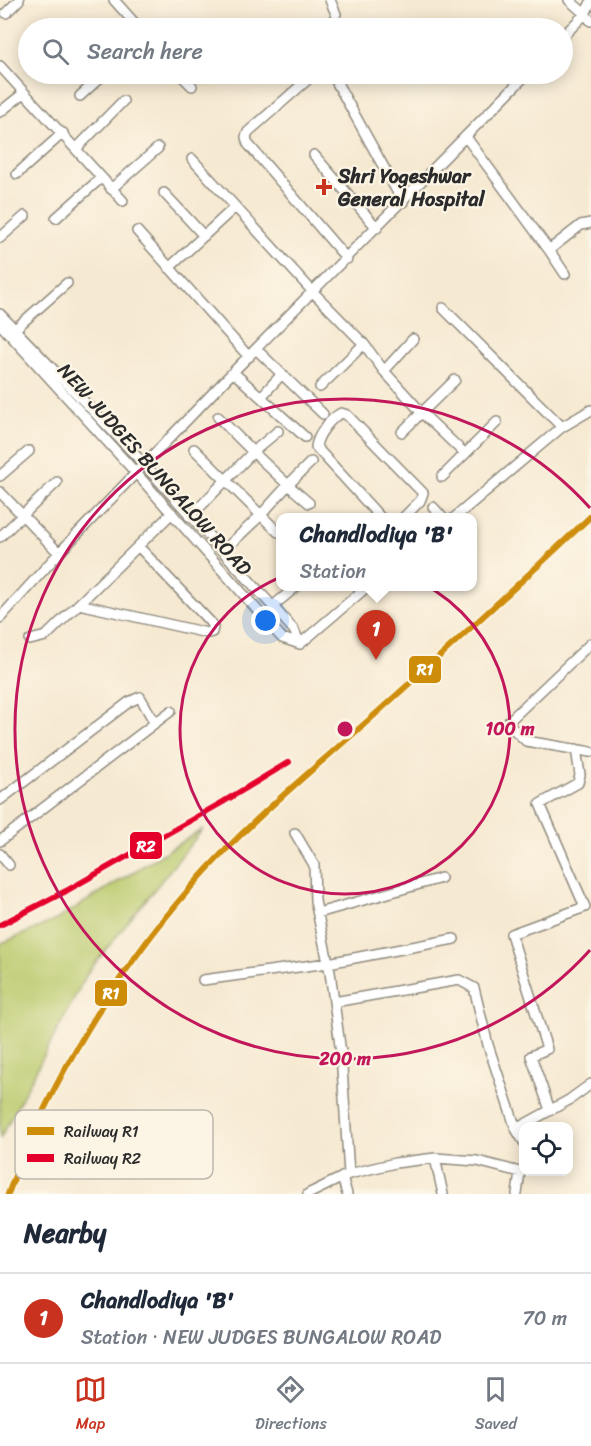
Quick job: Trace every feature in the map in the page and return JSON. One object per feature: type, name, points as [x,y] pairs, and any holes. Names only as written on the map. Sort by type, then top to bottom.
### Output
[{"type":"street","points":[[6,12],[19,0]]},
{"type":"street","points":[[114,0],[130,18]]},
{"type":"street","points":[[330,0],[336,14]]},
{"type":"street","points":[[569,0],[588,17]]},
{"type":"street","points":[[573,29],[588,17],[591,2]]},
{"type":"street","points":[[0,66],[123,201]]},
{"type":"street","points":[[80,96],[93,84]]},
{"type":"street","points":[[303,84],[248,132],[246,137],[248,144],[347,259]]},
{"type":"street","points":[[338,84],[403,202]]},
{"type":"street","points":[[1,615],[233,372],[517,84]]},
{"type":"street","points":[[0,112],[24,93]]},
{"type":"street","points":[[76,148],[123,101]]},
{"type":"street","points":[[17,174],[63,134]]},
{"type":"street","points":[[466,137],[566,274]]},
{"type":"street","points":[[111,189],[158,148]]},
{"type":"street","points":[[314,155],[377,228]]},
{"type":"street","points":[[192,159],[313,292],[364,344],[384,371],[422,413],[465,454]]},
{"type":"street","points":[[57,218],[101,178]]},
{"type":"street","points":[[164,193],[204,236]]},
{"type":"street","points":[[169,268],[235,207]]},
{"type":"street","points":[[0,238],[25,216]]},
{"type":"street","points":[[549,250],[581,225],[591,223]]},
{"type":"street","points":[[137,231],[169,268],[252,353],[282,374],[323,414]]},
{"type":"street","points":[[14,330],[67,283]]},
{"type":"street","points":[[443,308],[562,428]]},
{"type":"street","points":[[0,314],[144,464],[294,630],[300,644],[362,591]]},
{"type":"street","name":"NEW JUDGES BUNGALOW ROAD","points":[[0,324],[282,638],[300,644]]},
{"type":"street","points":[[384,371],[413,339]]},
{"type":"street","points":[[320,387],[364,344]]},
{"type":"street","points":[[233,372],[305,437]]},
{"type":"street","points":[[261,397],[282,374]]},
{"type":"street","points":[[402,432],[455,380]]},
{"type":"street","points":[[460,513],[562,428],[591,410]]},
{"type":"street","points":[[376,513],[316,447],[316,439],[336,415],[342,413],[347,415],[423,493],[420,501],[408,513]]},
{"type":"street","points":[[218,417],[288,485],[309,502]]},
{"type":"street","points":[[442,477],[497,422]]},
{"type":"street","points":[[189,516],[278,431]]},
{"type":"street","points":[[194,448],[276,530]]},
{"type":"street","points":[[0,476],[29,451]]},
{"type":"street","points":[[223,551],[311,462]]},
{"type":"street","points":[[0,537],[57,483]]},
{"type":"street","points":[[0,492],[59,553]]},
{"type":"street","points":[[433,507],[438,513]]},
{"type":"street","points":[[30,640],[46,636],[172,513]]},
{"type":"street","points":[[79,604],[207,633],[212,632],[212,624],[138,546]]},
{"type":"street","points":[[273,606],[291,591]]},
{"type":"street","points":[[591,643],[507,723],[526,741],[591,752]]},
{"type":"street","points":[[0,800],[129,702],[140,697],[155,723]]},
{"type":"street","points":[[0,842],[171,711]]},
{"type":"street","points":[[550,1110],[531,1056],[547,1049],[511,934],[585,907],[540,804],[578,783],[580,775],[576,749]]},
{"type":"street","points":[[295,833],[314,865],[315,901],[334,1002],[341,1053],[347,1194]]},
{"type":"street","points":[[0,854],[9,865]]},
{"type":"street","points":[[318,913],[441,878]]},
{"type":"street","points":[[203,980],[328,963],[454,939]]},
{"type":"street","points":[[334,1002],[459,980],[474,988],[488,1045],[519,1134]]},
{"type":"street","points":[[516,1129],[591,1084]]},
{"type":"street","points":[[435,1158],[443,1194]]},
{"type":"street","points":[[308,1194],[346,1175],[435,1158],[519,1168]]},
{"type":"street","points":[[517,1194],[520,1176]]},
{"type":"green space","points":[[203,829],[88,972],[0,1139],[0,944],[56,920]]},
{"type":"rail line","name":"R1","points":[[44,1110],[63,1072],[110,994],[163,921],[212,864],[255,821],[426,669],[591,516]]},
{"type":"rail line","name":"R2","points":[[0,925],[66,891],[289,762]]},
{"type":"rail line","name":"R1","points":[[8,1194],[15,1176]]},
{"type":"place","name":"Shri Yogeshwar General Hospital","points":[[324,187]]},
{"type":"place","name":"Chandlodiya 'B'","points":[[376,660]]}]
